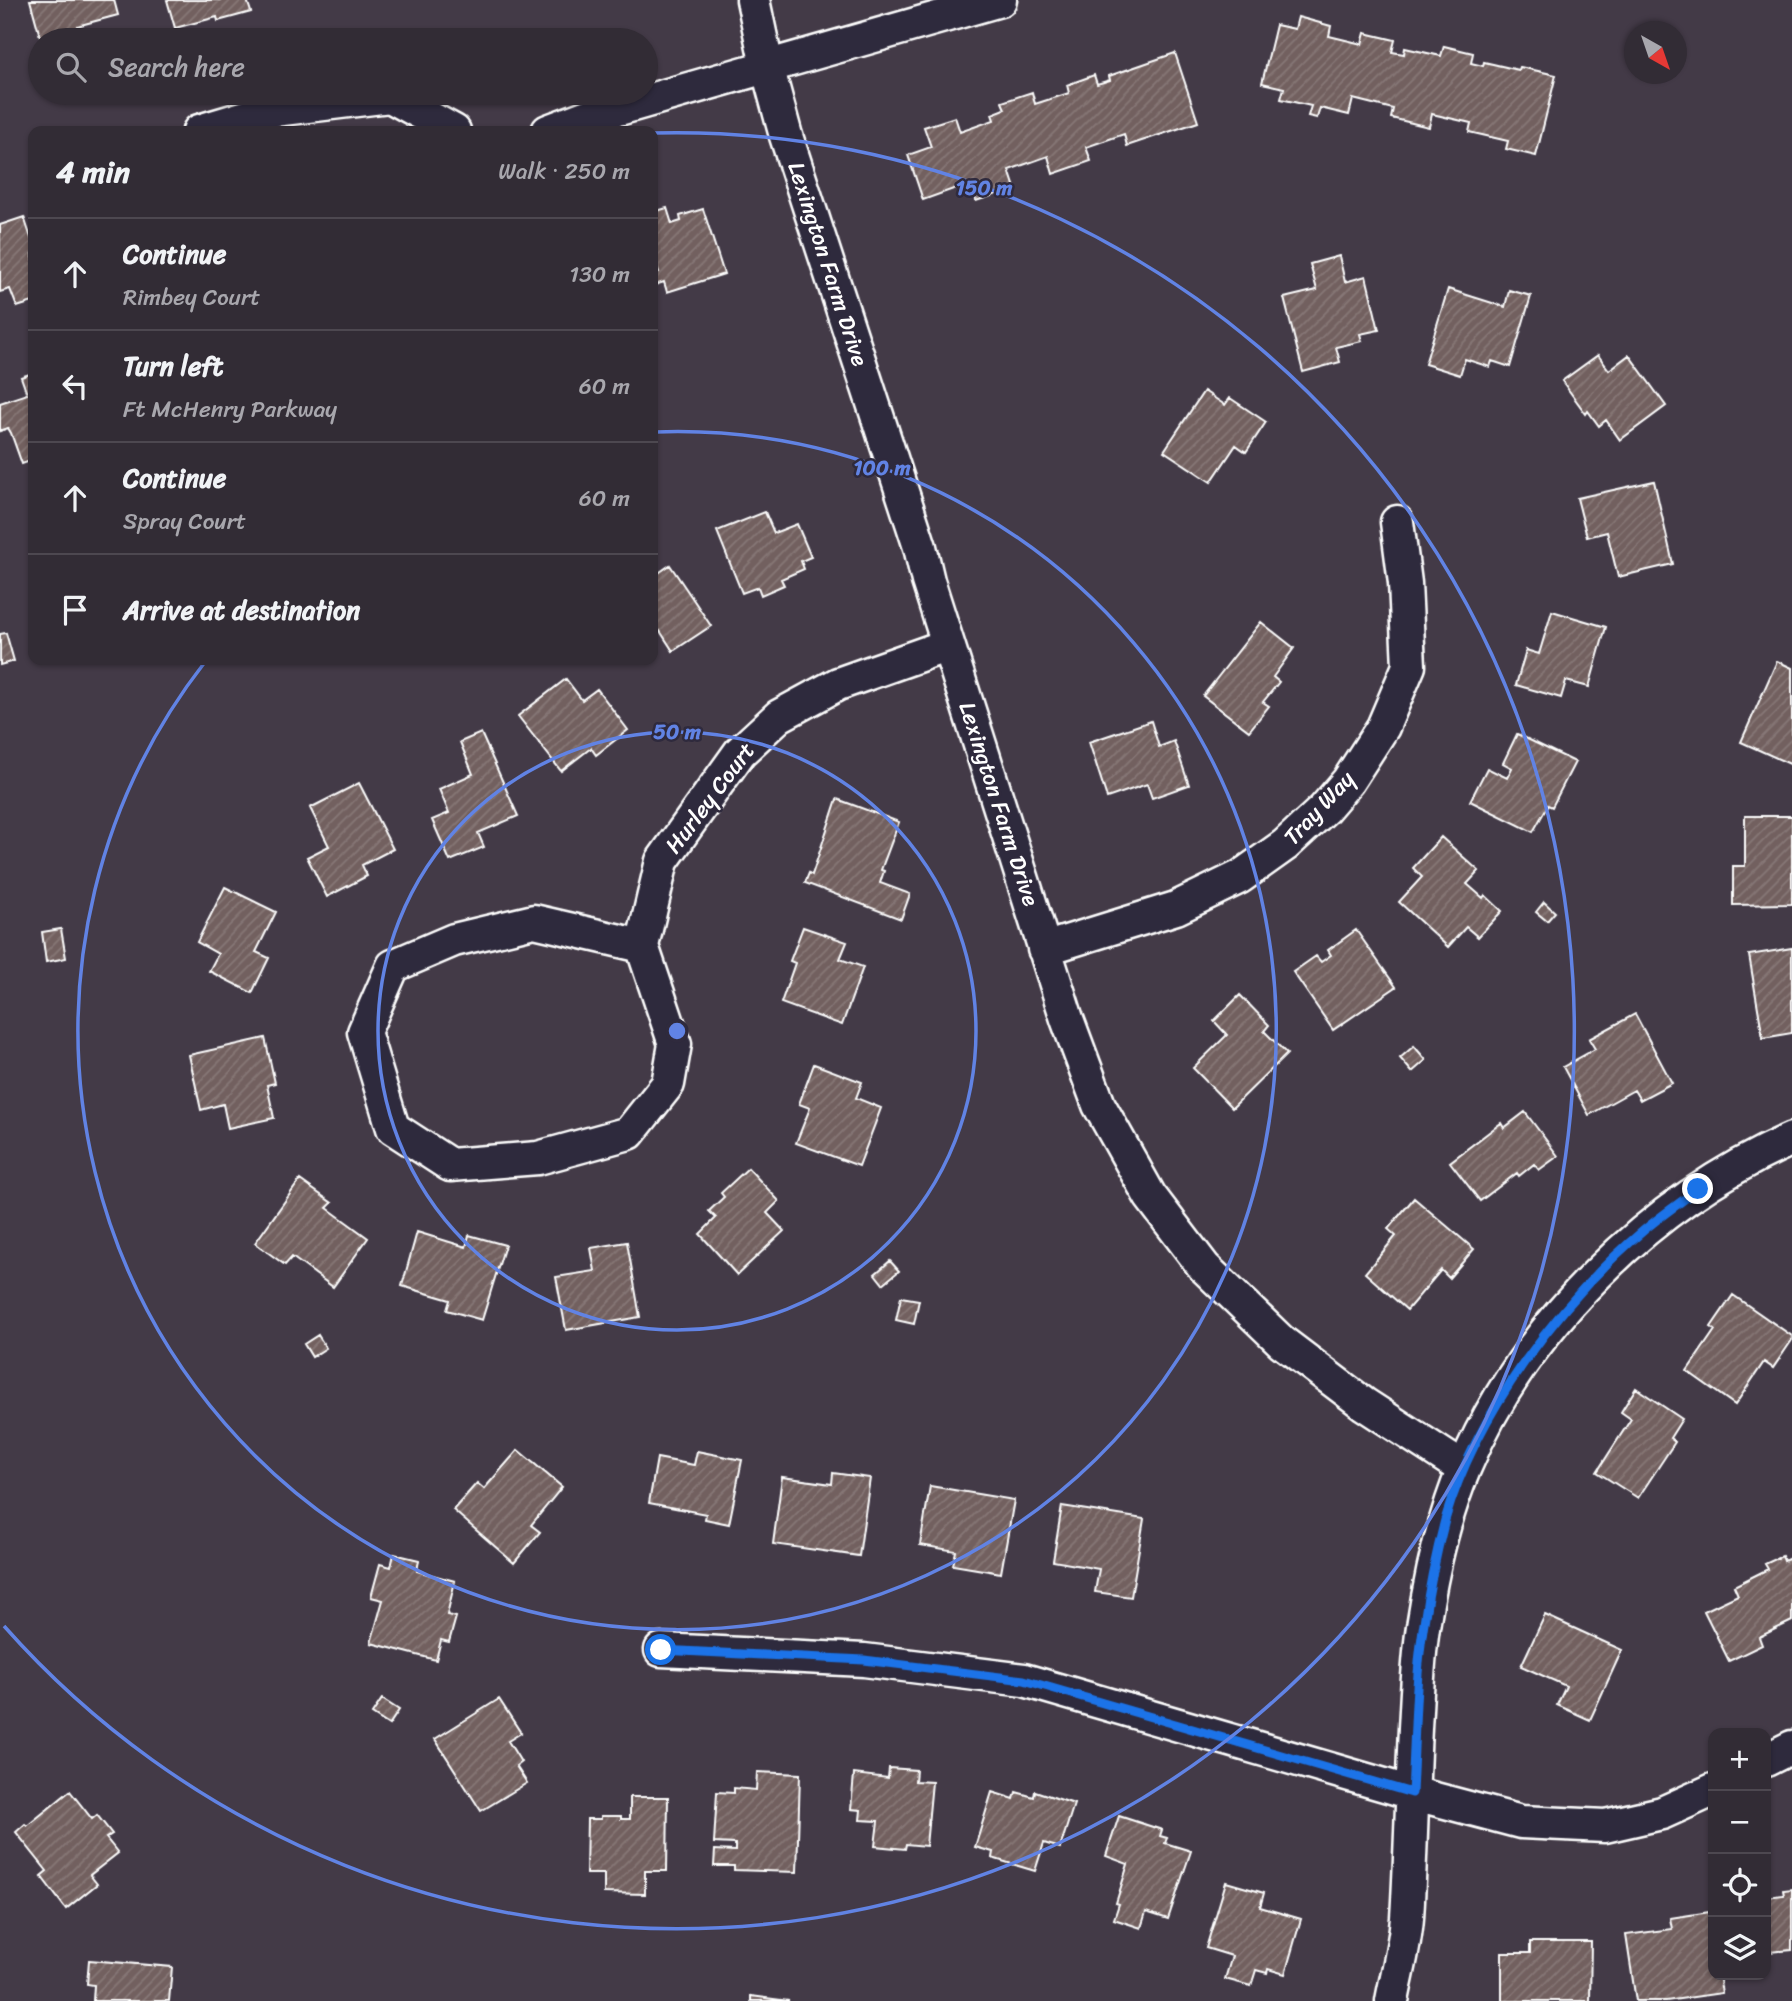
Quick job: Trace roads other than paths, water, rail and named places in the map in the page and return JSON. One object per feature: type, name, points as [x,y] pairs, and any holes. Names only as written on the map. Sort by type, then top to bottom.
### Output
[{"type":"street","name":"Lexington Farm Drive","points":[[753,0],[786,136],[915,534],[1044,949],[1100,1105],[1150,1196],[1204,1267],[1282,1342],[1364,1404],[1465,1469]]},
{"type":"street","points":[[658,98],[1000,0]]},
{"type":"street","points":[[216,126],[266,111],[316,105]]},
{"type":"street","points":[[406,105],[445,126]]},
{"type":"street","points":[[561,126],[593,114],[632,105]]},
{"type":"street","name":"Tray Way","points":[[1044,949],[1176,908],[1240,877],[1285,845],[1324,809],[1348,781],[1383,727],[1409,666],[1405,583],[1397,522]]},
{"type":"street","name":"Hurley Court","points":[[642,946],[662,861],[740,752],[779,716],[838,684],[948,645]]},
{"type":"street","points":[[534,921],[642,946],[676,1044],[668,1084],[629,1133],[538,1158],[450,1165],[393,1128],[364,1032],[393,966],[454,940],[534,921]]},
{"type":"street","points":[[1392,2001],[1407,1921],[1418,1679],[1423,1628],[1446,1520],[1465,1469],[1491,1415],[1541,1338],[1576,1296],[1642,1231],[1698,1189],[1757,1154],[1792,1139]]},
{"type":"street","points":[[661,1650],[864,1660],[1024,1680],[1521,1822],[1605,1826],[1662,1813],[1711,1791]]},
{"type":"street","points":[[1771,1757],[1792,1746]]}]
